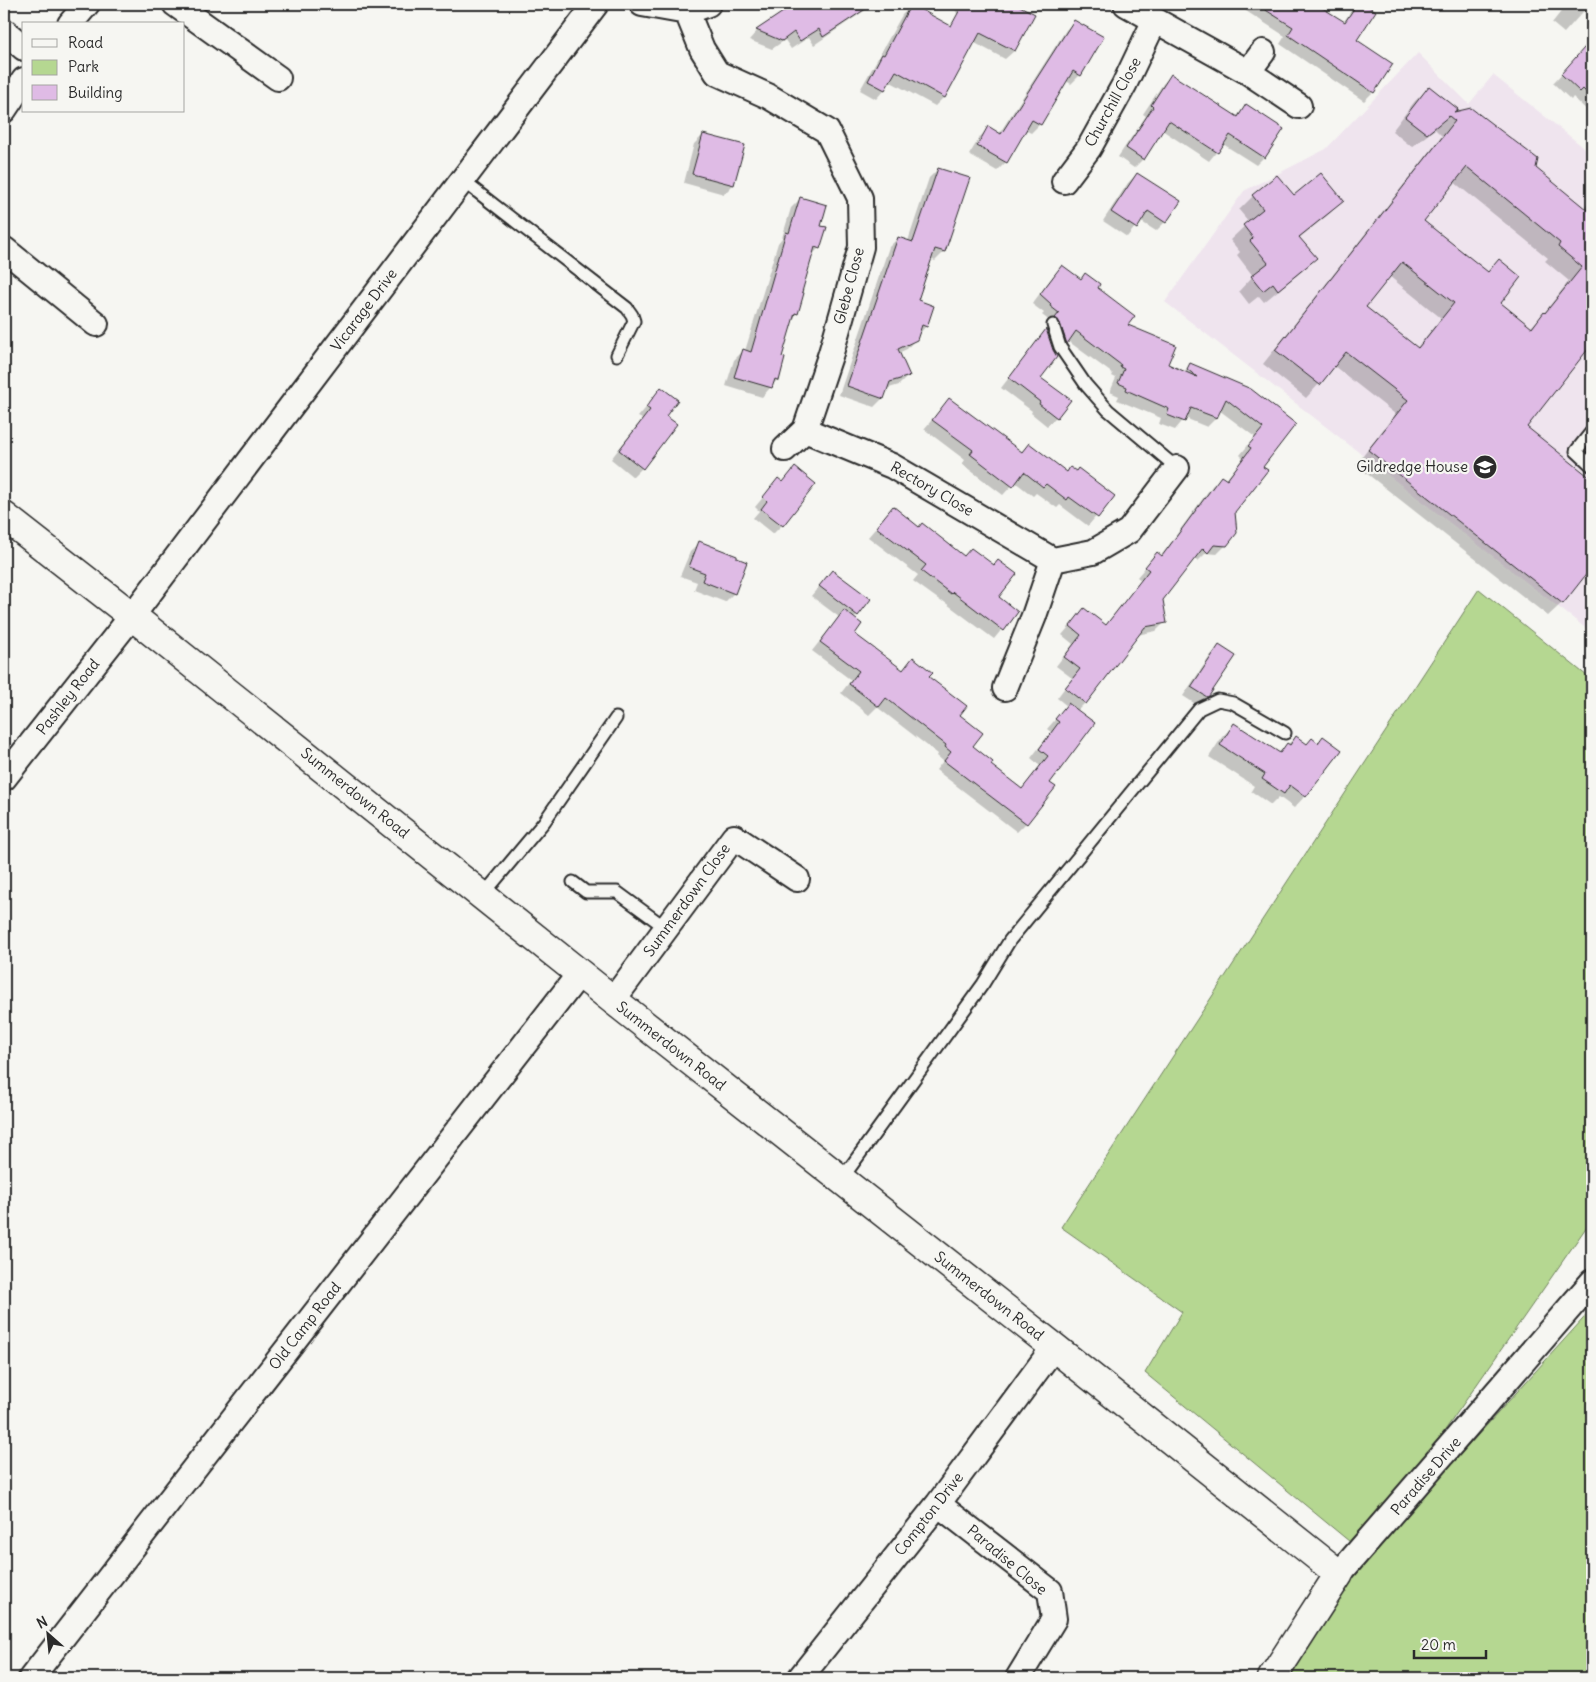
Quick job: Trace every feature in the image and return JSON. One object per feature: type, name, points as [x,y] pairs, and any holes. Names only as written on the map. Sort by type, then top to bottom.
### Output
[{"type":"street","points":[[72,22],[87,4]]},
{"type":"street","points":[[175,4],[278,78]]},
{"type":"street","name":"Vicarage Drive","points":[[132,616],[596,4]]},
{"type":"street","points":[[642,4],[698,8]]},
{"type":"street","points":[[1126,4],[1248,72],[1299,106]]},
{"type":"street","name":"Glebe Close","points":[[698,8],[702,49],[717,73],[768,96],[827,132],[860,198],[861,247],[831,353],[805,430],[785,449]]},
{"type":"street","name":"Churchill Close","points":[[1064,181],[1089,148],[1124,85],[1155,20]]},
{"type":"street","points":[[4,31],[22,46]]},
{"type":"street","points":[[1248,72],[1263,52]]},
{"type":"street","points":[[4,110],[22,83]]},
{"type":"street","points":[[4,249],[96,324]]},
{"type":"street","name":"Rectory Close","points":[[805,430],[892,466],[1053,560]]},
{"type":"street","points":[[1005,688],[1034,616],[1053,560],[1093,552],[1130,531],[1177,468]]},
{"type":"street","name":"Summerdown Road","points":[[4,516],[1339,1574]]},
{"type":"street","name":"Pashley Road","points":[[4,778],[132,616]]},
{"type":"street","name":"Summerdown Close","points":[[613,1000],[734,837],[797,878]]},
{"type":"street","name":"Old Camp Road","points":[[31,1678],[580,973]]},
{"type":"street","name":"Paradise Drive","points":[[1272,1678],[1339,1574],[1592,1282]]},
{"type":"street","name":"Compton Drive","points":[[800,1678],[938,1504],[1054,1347]]},
{"type":"street","name":"Paradise Close","points":[[938,1504],[1050,1591],[1054,1619],[1018,1678]]},
{"type":"lane","points":[[462,180],[627,308],[634,321],[617,355]]},
{"type":"lane","points":[[1053,325],[1060,347],[1086,385],[1108,410],[1177,468]]},
{"type":"lane","points":[[1592,431],[1576,451],[1592,466]]},
{"type":"lane","points":[[841,1180],[983,984],[1010,940],[1199,709],[1218,700],[1233,703],[1285,733]]},
{"type":"lane","points":[[483,896],[544,822],[616,718]]},
{"type":"lane","points":[[572,882],[586,892],[617,892],[666,928]]},
{"type":"shaded area","name":"Gildredge House","points":[[1418,53],[1469,104],[1493,75],[1592,154],[1592,633],[1165,302],[1244,191],[1326,149]]},
{"type":"green space","points":[[1479,589],[1592,680],[1592,1219],[1361,1551],[1145,1373],[1182,1312],[1061,1227]]},
{"type":"green space","points":[[1592,1309],[1592,1678],[1290,1678],[1355,1571]]},
{"type":"building","points":[[795,4],[873,4],[823,37],[819,29],[800,41],[794,32],[782,41],[756,30]]},
{"type":"building","points":[[911,4],[951,26],[963,4],[1016,4],[1035,14],[1015,51],[980,33],[945,98],[896,71],[885,90],[868,81]]},
{"type":"building","points":[[1256,4],[1316,4],[1345,22],[1357,4],[1364,4],[1376,11],[1357,40],[1393,64],[1374,93],[1288,35],[1293,27]]},
{"type":"building","points":[[1074,20],[1104,37],[1081,76],[1073,71],[1041,125],[1032,120],[1007,163],[977,146],[988,126],[1001,134]]},
{"type":"building","points":[[1592,39],[1592,98],[1583,89],[1580,92],[1561,74]]},
{"type":"building","points":[[1171,74],[1238,117],[1246,104],[1284,129],[1265,158],[1230,135],[1218,153],[1169,121],[1144,160],[1126,148],[1153,107],[1151,105]]},
{"type":"building","points":[[1429,86],[1458,109],[1454,112],[1471,108],[1538,159],[1536,168],[1592,214],[1592,344],[1527,427],[1592,479],[1592,567],[1563,604],[1368,450],[1408,400],[1346,352],[1320,385],[1275,350],[1455,121],[1449,116],[1427,134],[1405,117]],"holes":[[[1467,167],[1560,243],[1558,247],[1582,267],[1532,328],[1501,303],[1521,277],[1499,259],[1488,272],[1424,221]],[[1402,262],[1454,303],[1418,348],[1366,307]]]},
{"type":"building","points":[[703,134],[745,145],[734,185],[692,174]]},
{"type":"building","points":[[938,168],[970,178],[945,252],[935,249],[918,300],[934,306],[927,327],[922,325],[917,340],[898,349],[910,376],[890,382],[884,399],[847,386],[898,237],[913,242]]},
{"type":"building","points":[[1137,173],[1181,201],[1166,223],[1148,211],[1137,229],[1111,212]]},
{"type":"building","points":[[1321,173],[1344,201],[1299,237],[1317,258],[1278,290],[1273,283],[1263,291],[1251,276],[1268,263],[1250,241],[1253,238],[1243,225],[1263,209],[1252,195],[1277,175],[1294,195]]},
{"type":"building","points":[[800,197],[827,205],[821,226],[827,227],[820,249],[815,247],[802,292],[804,293],[798,314],[795,313],[782,357],[785,358],[779,381],[775,379],[772,388],[734,377],[743,349],[751,352],[786,232],[789,233]]},
{"type":"building","points":[[1062,265],[1081,279],[1085,273],[1100,284],[1098,288],[1135,316],[1128,325],[1176,345],[1168,364],[1197,377],[1187,369],[1190,363],[1251,389],[1296,424],[1263,467],[1268,470],[1235,512],[1237,533],[1227,546],[1214,545],[1208,553],[1203,548],[1163,600],[1167,623],[1145,627],[1086,704],[1065,688],[1080,669],[1064,657],[1081,635],[1070,626],[1084,608],[1106,625],[1149,570],[1145,567],[1157,552],[1162,556],[1221,476],[1227,480],[1251,448],[1248,446],[1263,428],[1226,399],[1217,418],[1191,408],[1185,422],[1167,415],[1169,409],[1126,390],[1127,387],[1118,383],[1124,369],[1120,367],[1121,365],[1076,331],[1067,344],[1060,323],[1055,318],[1059,313],[1040,294]]},
{"type":"building","points":[[1046,329],[1057,357],[1041,378],[1071,400],[1057,418],[1009,378]]},
{"type":"building","points":[[661,387],[678,400],[666,416],[677,424],[643,469],[619,450],[650,410],[646,407]]},
{"type":"building","points":[[949,398],[1022,452],[1029,443],[1067,472],[1070,467],[1076,471],[1078,468],[1115,496],[1098,518],[1069,497],[1067,500],[1046,484],[1043,487],[1024,472],[1013,487],[970,454],[973,450],[932,420]]},
{"type":"building","points":[[795,467],[816,484],[783,526],[761,509],[767,501],[763,497],[778,478],[783,482]]},
{"type":"building","points":[[893,506],[919,527],[922,523],[964,556],[971,548],[994,565],[998,560],[1017,574],[999,597],[1018,612],[1004,631],[953,592],[951,594],[921,571],[926,565],[876,527]]},
{"type":"building","points":[[699,541],[747,562],[735,594],[702,581],[705,573],[689,567]]},
{"type":"building","points":[[832,570],[871,599],[858,616],[819,586]]},
{"type":"building","points":[[844,610],[862,624],[855,634],[903,670],[913,657],[933,673],[929,677],[967,706],[960,715],[983,733],[973,746],[993,762],[991,765],[1022,789],[1048,756],[1039,749],[1059,722],[1055,719],[1068,703],[1095,723],[1050,783],[1056,787],[1027,824],[944,761],[951,752],[945,747],[946,745],[886,698],[879,707],[849,684],[859,671],[820,642]]},
{"type":"building","points":[[1219,645],[1236,656],[1207,697],[1191,687]]},
{"type":"building","points":[[1234,723],[1280,753],[1287,743],[1290,745],[1296,736],[1307,744],[1312,738],[1318,743],[1323,736],[1342,750],[1306,797],[1290,785],[1284,794],[1262,779],[1265,774],[1220,745]]},
{"type":"place","name":"Gildredge House","points":[[1485,467]]}]
